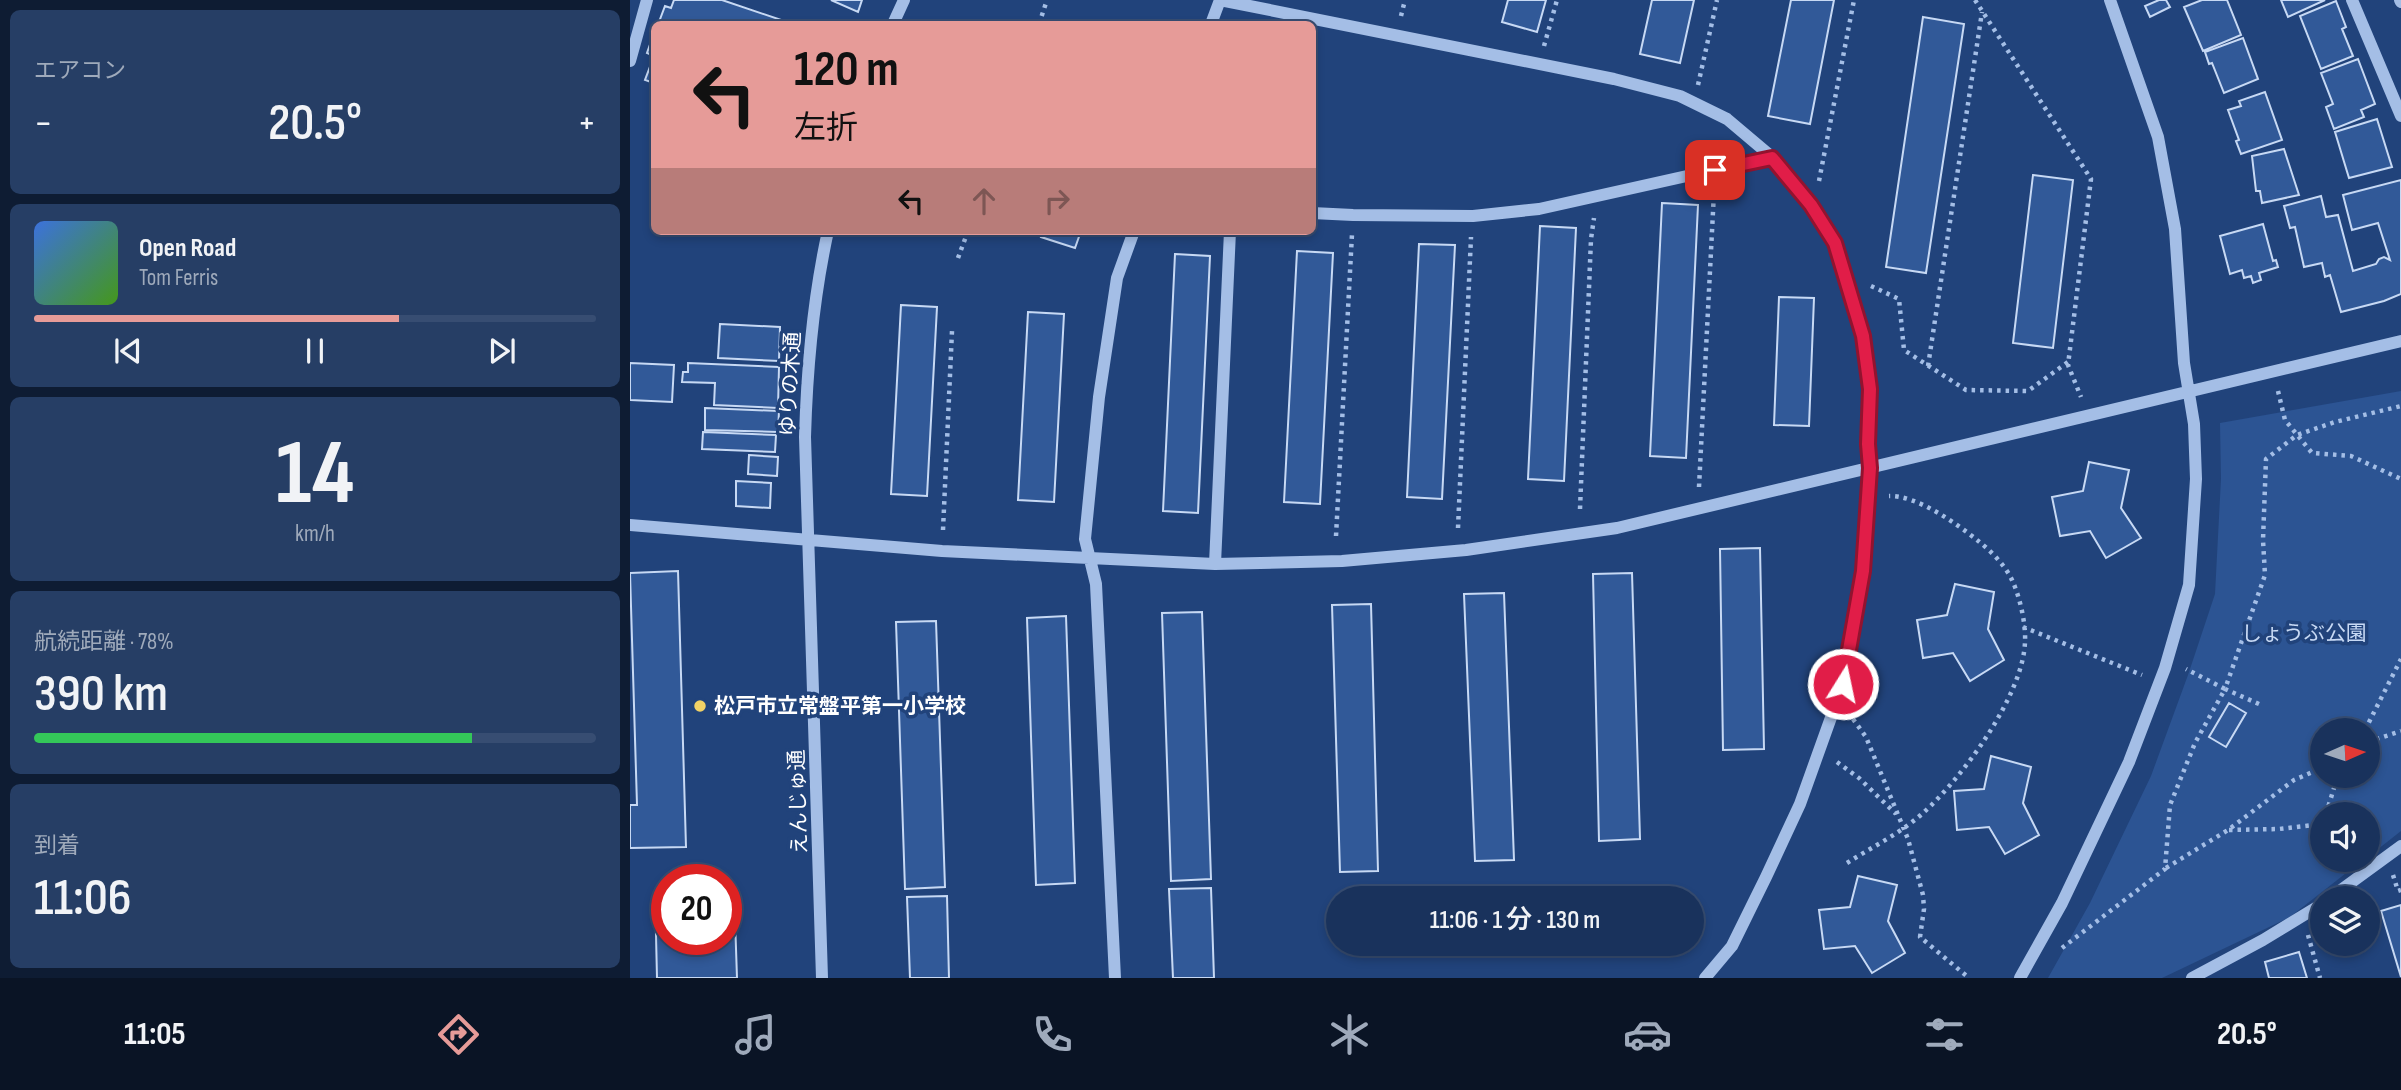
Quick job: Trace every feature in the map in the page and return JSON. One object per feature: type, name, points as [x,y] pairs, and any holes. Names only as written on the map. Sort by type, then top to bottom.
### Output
[{"type":"street","points":[[630,61],[648,0]]},
{"type":"street","points":[[894,21],[904,0]]},
{"type":"street","points":[[1212,21],[1220,0],[1539,64],[1680,96],[1727,119],[1772,158],[1811,205],[1835,243],[1863,336],[1868,376],[1870,468],[1863,571],[1843,684],[1800,804],[1732,946],[1705,978]]},
{"type":"street","points":[[2020,978],[2062,903],[2129,762],[2165,667],[2189,585],[2196,479],[2194,424],[2187,391],[2175,229],[2158,137],[2110,0]]},
{"type":"street","points":[[2352,0],[2401,116]]},
{"type":"street","points":[[1316,213],[1472,216],[1539,209],[1772,158]]},
{"type":"street","name":"ゆりの木通","points":[[808,541],[805,437],[807,369],[815,301],[827,235]]},
{"type":"street","points":[[1115,978],[1096,584],[1085,539],[1099,397],[1117,278],[1133,235]]},
{"type":"street","points":[[1215,564],[1230,235]]},
{"type":"street","points":[[630,525],[943,551],[1215,564],[1342,561],[1466,550],[1617,528],[2401,341]]},
{"type":"street","name":"えんじゅ通","points":[[808,541],[822,978]]},
{"type":"street","points":[[2346,886],[2401,846]]},
{"type":"street","points":[[2192,978],[2310,911]]},
{"type":"path","points":[[1040,21],[1047,0]]},
{"type":"path","points":[[1539,64],[1557,0]]},
{"type":"path","points":[[1694,103],[1717,0]]},
{"type":"path","points":[[1811,205],[1817,195],[1854,0]]},
{"type":"path","points":[[1975,0],[2091,179],[2069,362],[2081,397]]},
{"type":"path","points":[[1928,366],[1982,11]]},
{"type":"path","points":[[1699,487],[1715,170]]},
{"type":"path","points":[[1580,509],[1591,239],[1597,196]]},
{"type":"path","points":[[1336,536],[1353,215]]},
{"type":"path","points":[[1458,528],[1472,216]]},
{"type":"path","points":[[958,258],[967,235]]},
{"type":"path","points":[[1846,274],[1899,299],[1904,350],[1965,390],[2028,391],[2069,362]]},
{"type":"path","points":[[943,551],[952,331]]},
{"type":"path","points":[[2274,372],[2285,421],[2312,453],[2351,456],[2401,479]]},
{"type":"path","points":[[2165,869],[2171,805],[2195,743],[2225,689],[2265,575],[2263,540],[2266,459],[2297,435],[2335,422],[2401,406]]},
{"type":"path","points":[[1847,863],[1922,813],[1981,748],[2004,707],[2022,662],[2026,641],[2012,579],[1990,550],[1958,525],[1902,495],[1867,497]]},
{"type":"path","points":[[2024,627],[2142,675]]},
{"type":"path","points":[[2371,718],[2401,659]]},
{"type":"path","points":[[2179,666],[2259,704]]},
{"type":"path","points":[[1834,708],[1854,719],[1866,737],[1899,816],[1923,895],[1920,937],[1969,978]]},
{"type":"path","points":[[2380,738],[2401,731]]},
{"type":"path","points":[[1819,750],[1859,778],[1899,816]]},
{"type":"path","points":[[2057,952],[2165,869],[2228,830],[2294,779],[2310,773]]},
{"type":"path","points":[[2228,830],[2310,825]]},
{"type":"path","points":[[2302,916],[2320,978]]},
{"type":"green space","name":"しょうぶ公園","points":[[2401,391],[2401,831],[2380,848],[2380,802],[2310,802],[2310,872],[2347,872],[2330,886],[2310,886],[2310,901],[2290,917],[2162,978],[2048,978],[2090,903],[2151,776],[2188,675],[2215,594],[2221,479],[2220,423]]},
{"type":"building","points":[[674,0],[722,0],[784,21],[659,21],[665,6],[671,8]]},
{"type":"building","points":[[831,0],[862,0],[858,12]]},
{"type":"building","points":[[1508,0],[1546,0],[1537,32],[1502,22]]},
{"type":"building","points":[[1652,0],[1694,0],[1680,63],[1640,54]]},
{"type":"building","points":[[1791,0],[1834,0],[1810,124],[1768,116]]},
{"type":"building","points":[[2166,0],[2170,7],[2150,17],[2145,6]]},
{"type":"building","points":[[2202,0],[2227,0],[2241,35],[2203,51],[2184,7]]},
{"type":"building","points":[[2281,0],[2325,0],[2288,17]]},
{"type":"building","points":[[2336,1],[2346,27],[2342,29],[2353,56],[2321,69],[2300,16]]},
{"type":"building","points":[[1923,17],[1964,24],[1926,273],[1886,267]]},
{"type":"building","points":[[2243,38],[2258,79],[2224,93],[2205,52]]},
{"type":"building","points":[[2358,59],[2375,104],[2361,110],[2364,117],[2334,129],[2326,107],[2333,104],[2321,73]]},
{"type":"building","points":[[651,64],[651,82],[645,80]]},
{"type":"building","points":[[2265,92],[2282,140],[2241,154],[2228,110],[2241,106],[2239,101]]},
{"type":"building","points":[[2377,119],[2392,167],[2349,178],[2335,132]]},
{"type":"building","points":[[2284,149],[2299,195],[2262,203],[2260,191],[2256,191],[2252,156]]},
{"type":"building","points":[[2033,175],[2073,180],[2053,348],[2013,343]]},
{"type":"building","points":[[2401,180],[2401,294],[2341,312],[2330,275],[2325,277],[2322,263],[2304,267],[2295,227],[2290,228],[2284,206],[2321,196],[2326,217],[2338,215],[2353,271],[2376,264],[2384,257],[2390,260],[2378,223],[2352,230],[2343,195]]},
{"type":"building","points":[[1662,203],[1698,205],[1686,458],[1650,456]]},
{"type":"building","points":[[2263,224],[2273,261],[2276,260],[2278,267],[2259,273],[2261,280],[2253,283],[2251,276],[2244,278],[2242,270],[2230,274],[2220,236]]},
{"type":"building","points":[[1540,226],[1576,228],[1564,481],[1528,479]]},
{"type":"building","points":[[1042,235],[1080,235],[1075,248],[1041,237]]},
{"type":"building","points":[[1419,244],[1455,245],[1442,499],[1407,497]]},
{"type":"building","points":[[1297,251],[1333,253],[1320,504],[1284,502]]},
{"type":"building","points":[[1175,254],[1210,256],[1198,513],[1163,511]]},
{"type":"building","points":[[1779,297],[1814,298],[1809,426],[1774,425]]},
{"type":"building","points":[[901,305],[937,307],[927,496],[891,494]]},
{"type":"building","points":[[1028,312],[1064,314],[1054,502],[1018,500]]},
{"type":"building","points":[[720,324],[780,327],[779,361],[718,358]]},
{"type":"building","points":[[630,363],[674,365],[672,402],[630,400]]},
{"type":"building","points":[[688,363],[779,367],[778,408],[714,405],[715,383],[682,382],[683,372],[688,372]]},
{"type":"building","points":[[705,408],[779,411],[778,432],[705,430]]},
{"type":"building","points":[[703,432],[776,435],[775,452],[702,449]]},
{"type":"building","points":[[749,455],[778,457],[777,476],[748,474]]},
{"type":"building","points":[[2089,462],[2129,470],[2121,508],[2141,538],[2106,558],[2090,531],[2060,536],[2052,497],[2083,491]]},
{"type":"building","points":[[736,481],[771,483],[770,508],[736,506]]},
{"type":"building","points":[[1760,548],[1764,749],[1723,750],[1720,549]]},
{"type":"building","points":[[678,571],[686,847],[630,848],[630,805],[637,805],[630,573]]},
{"type":"building","points":[[1632,573],[1640,839],[1599,841],[1593,574]]},
{"type":"building","points":[[1955,584],[1994,592],[1988,629],[2004,660],[1970,681],[1953,653],[1923,658],[1917,620],[1947,615]]},
{"type":"building","points":[[1504,593],[1514,860],[1475,861],[1464,594]]},
{"type":"building","points":[[1371,604],[1378,871],[1340,872],[1332,605]]},
{"type":"building","points":[[1202,612],[1211,879],[1171,881],[1162,613]]},
{"type":"building","points":[[1066,616],[1075,883],[1036,885],[1027,618]]},
{"type":"building","points":[[936,621],[945,887],[905,889],[896,622]]},
{"type":"building","points":[[2229,703],[2246,713],[2226,747],[2209,737]]},
{"type":"building","points":[[1991,756],[2031,767],[2023,803],[2039,835],[2005,854],[1989,827],[1957,830],[1954,791],[1984,789]]},
{"type":"building","points":[[1858,876],[1897,885],[1888,921],[1905,953],[1872,973],[1855,946],[1824,949],[1819,910],[1850,907]]},
{"type":"building","points":[[1211,888],[1214,978],[1173,978],[1169,889]]},
{"type":"building","points":[[947,896],[949,978],[910,978],[907,897]]},
{"type":"building","points":[[2401,905],[2401,977],[2381,911]]},
{"type":"building","points":[[2299,952],[2307,978],[2269,978],[2265,962]]},
{"type":"building","points":[[656,955],[736,955],[737,978],[657,978]]},
{"type":"place","name":"松戸市立常盤平第一小学校","points":[[700,706]]},
{"type":"route","points":[[1715,170],[1772,158],[1811,205],[1835,243],[1863,336],[1870,389],[1870,468],[1863,571],[1843,684]]}]
